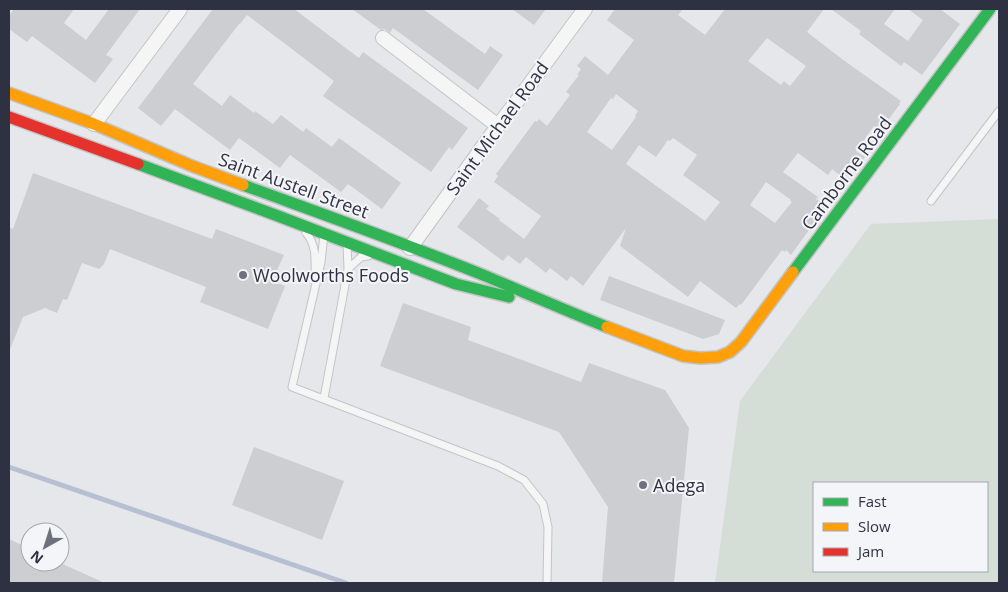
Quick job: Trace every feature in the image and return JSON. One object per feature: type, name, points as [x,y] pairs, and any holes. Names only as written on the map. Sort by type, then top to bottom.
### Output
[{"type":"street","points":[[94,124],[180,9]]},
{"type":"street","name":"Saint Michael Road","points":[[410,248],[585,9]]},
{"type":"street","name":"Camborne Road","points":[[727,354],[747,335],[990,9]]},
{"type":"street","points":[[383,38],[498,126]]},
{"type":"street","name":"Saint Austell Street","points":[[9,93],[94,124],[192,166],[327,215],[487,277],[567,311],[683,356],[708,359],[727,354]]},
{"type":"street","name":"Saint Austell Street","points":[[9,117],[456,284],[567,311]]},
{"type":"lane","points":[[931,201],[999,111]]},
{"type":"lane","points":[[327,215],[321,262],[292,387],[498,466],[524,480],[543,504],[548,527],[547,583]]},
{"type":"lane","points":[[278,216],[296,224],[309,235],[312,241],[315,253],[314,288]]},
{"type":"lane","points":[[324,398],[348,269],[347,242],[350,224]]},
{"type":"lane","points":[[348,269],[361,257],[372,255],[395,260]]},
{"type":"shaded area","points":[[999,219],[999,583],[715,583],[740,401],[871,224]]},
{"type":"building","points":[[14,9],[74,9],[64,23],[86,40],[109,9],[140,9],[106,55],[113,59],[95,83],[32,36],[27,42],[9,29],[9,16]]},
{"type":"building","points":[[213,9],[294,9],[359,58],[363,52],[468,128],[452,150],[449,147],[431,172],[323,96],[334,81],[247,15],[193,84],[222,106],[230,95],[254,113],[255,111],[273,124],[281,115],[303,132],[306,128],[332,147],[339,138],[401,183],[382,209],[348,184],[341,192],[290,155],[280,168],[239,138],[230,150],[175,109],[161,126],[138,108]]},
{"type":"building","points":[[352,9],[423,9],[485,54],[490,46],[503,55],[478,90],[393,28],[390,33],[385,29],[381,30]]},
{"type":"building","points":[[512,9],[546,9],[534,25]]},
{"type":"building","points":[[615,9],[683,9],[678,15],[705,35],[725,9],[824,9],[807,32],[901,101],[880,131],[874,126],[856,151],[865,157],[855,170],[850,166],[842,177],[832,169],[828,175],[798,153],[783,172],[818,197],[816,199],[826,206],[791,255],[786,250],[785,252],[782,250],[741,305],[736,308],[700,281],[688,297],[620,246],[626,228],[583,286],[571,276],[567,281],[550,268],[546,273],[526,257],[520,264],[508,255],[503,261],[457,227],[479,198],[489,206],[486,209],[524,239],[541,216],[494,182],[498,176],[496,174],[535,121],[537,122],[539,119],[547,126],[570,95],[566,92],[579,75],[577,75],[581,69],[577,66],[585,56],[608,75],[634,40],[607,20]],"holes":[[[767,38],[806,66],[790,86],[784,81],[781,85],[748,61]],[[616,94],[638,111],[636,117],[612,150],[587,132],[611,98],[613,99]],[[673,138],[697,155],[683,175],[720,202],[705,221],[626,164],[639,145],[656,157],[668,140],[670,141]],[[766,182],[792,202],[775,223],[750,205]]]},
{"type":"building","points":[[831,9],[895,9],[884,24],[908,41],[923,20],[908,9],[940,9],[960,24],[922,75],[904,62],[901,66],[859,34],[861,31]]},
{"type":"building","points":[[33,173],[212,239],[216,229],[284,255],[272,281],[285,286],[268,329],[200,302],[206,287],[110,249],[104,264],[99,269],[82,263],[67,300],[63,299],[57,313],[45,308],[23,317],[9,352],[9,227],[13,229]]},
{"type":"building","points":[[609,276],[725,320],[719,334],[703,339],[600,300]]},
{"type":"building","points":[[403,303],[471,327],[468,340],[581,382],[589,363],[665,390],[689,428],[674,583],[602,583],[608,507],[559,432],[380,366]]},
{"type":"building","points":[[254,447],[344,481],[322,540],[232,505]]},
{"type":"building","points":[[9,539],[20,544],[20,572],[70,572],[70,567],[105,583],[9,583]]},
{"type":"waterway","points":[[9,467],[346,583]]},
{"type":"traffic: fast","points":[[793,272],[990,9]]},
{"type":"traffic: fast","points":[[138,164],[456,284],[509,297]]},
{"type":"traffic: fast","points":[[243,185],[458,265],[607,327]]},
{"type":"traffic: slow","points":[[9,93],[94,124],[192,166],[243,185]]},
{"type":"traffic: slow","points":[[607,327],[683,356],[700,358],[718,357],[730,352],[741,342],[793,272]]},
{"type":"traffic: jam","points":[[9,117],[138,164]]},
{"type":"place","name":"Woolworths Foods","points":[[243,275]]},
{"type":"place","name":"Adega","points":[[643,485]]}]
